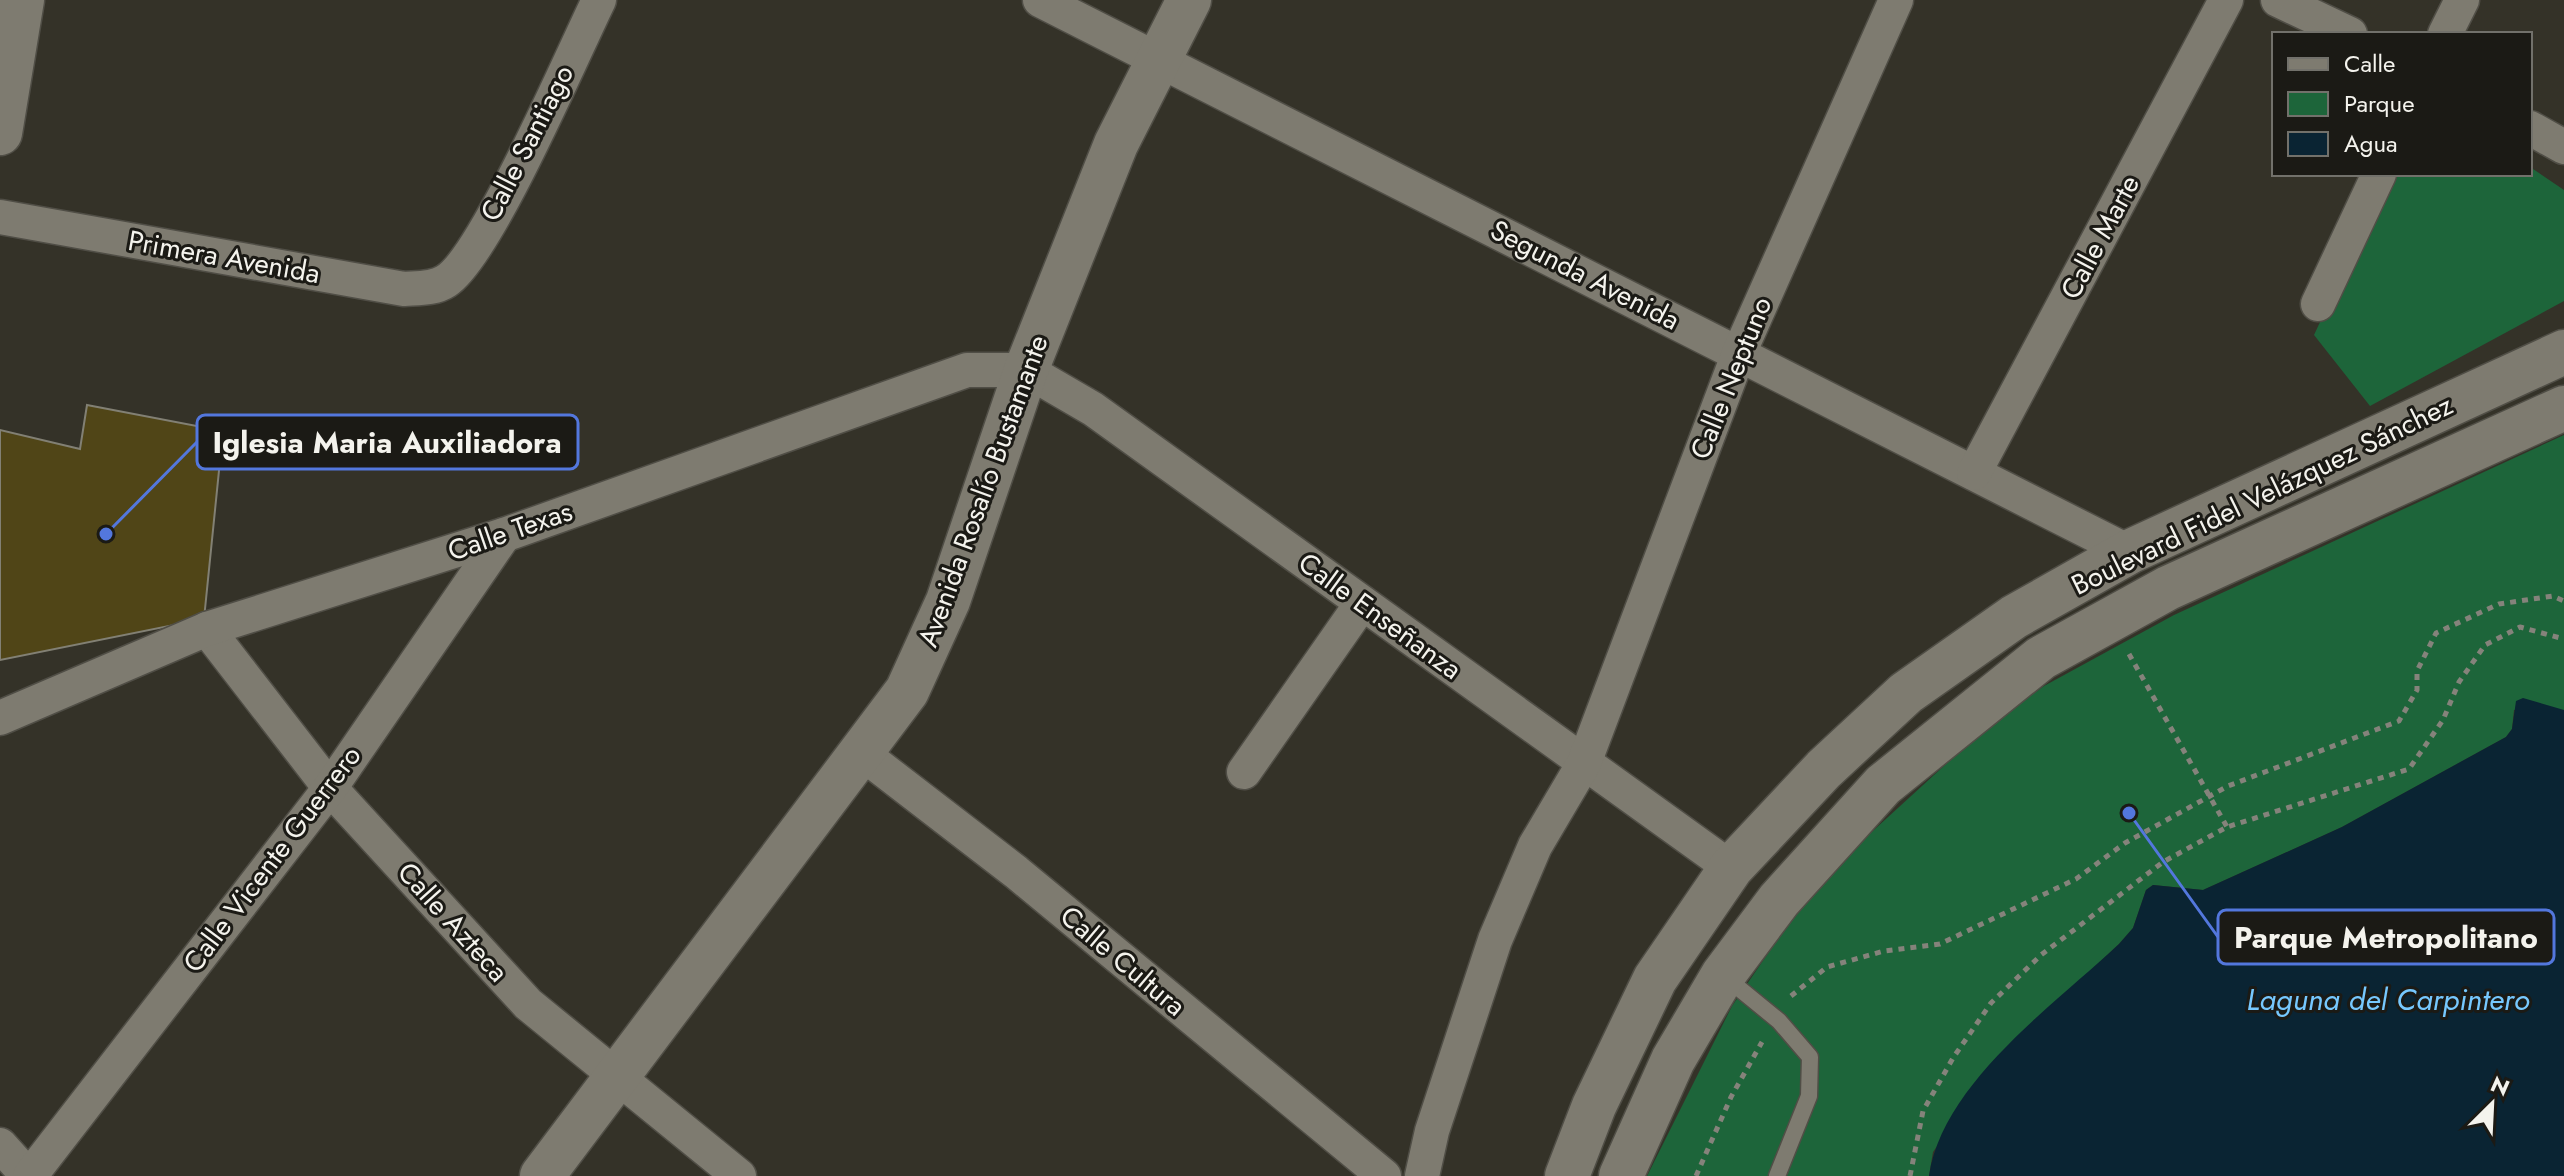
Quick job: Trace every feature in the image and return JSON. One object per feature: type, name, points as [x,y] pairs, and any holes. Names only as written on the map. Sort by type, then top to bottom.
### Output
[{"type":"main road","points":[[0,133],[22,0]]},
{"type":"main road","name":"Avenida Rosalío Bustamante","points":[[542,1176],[614,1076],[907,691],[948,601],[1026,370],[1116,144],[1189,0]]},
{"type":"main road","name":"Boulevard Fidel Velázquez Sánchez","points":[[1567,1176],[1594,1106],[1655,979],[1731,868],[1824,769],[1906,693],[2014,617],[2129,552],[2564,352]]},
{"type":"main road","name":"Boulevard Fidel Velázquez Sánchez","points":[[1621,1176],[1673,1060],[1723,975],[1779,900],[1883,785],[2041,658],[2168,588],[2564,408]]},
{"type":"street","name":"Calle Santiago","points":[[447,281],[468,257],[493,215],[599,0]]},
{"type":"street","name":"Segunda Avenida","points":[[1040,0],[2129,552]]},
{"type":"street","name":"Calle Neptuno","points":[[1422,1176],[1432,1131],[1495,940],[1535,846],[1584,763],[1739,353],[1896,0]]},
{"type":"street","name":"Calle Marte","points":[[1974,473],[2226,0]]},
{"type":"street","points":[[2278,0],[2346,32]]},
{"type":"street","points":[[2446,32],[2462,0]]},
{"type":"street","points":[[2532,129],[2564,147]]},
{"type":"street","points":[[2318,304],[2378,176]]},
{"type":"street","name":"Primera Avenida","points":[[0,217],[404,289],[428,287],[447,281]]},
{"type":"street","name":"Calle Texas","points":[[0,718],[207,629],[504,535],[967,370],[1026,370]]},
{"type":"street","name":"Calle Enseñanza","points":[[1026,370],[1093,409],[1731,868]]},
{"type":"street","name":"Calle Vicente Guerrero","points":[[29,1176],[330,788],[504,535]]},
{"type":"street","points":[[1244,772],[1362,603]]},
{"type":"street","name":"Calle Azteca","points":[[207,629],[330,788],[528,1004],[739,1176]]},
{"type":"street","name":"Calle Cultura","points":[[859,751],[1028,882],[1384,1176]]},
{"type":"street","points":[[0,1145],[29,1176]]},
{"type":"lane","points":[[1723,975],[1779,1021],[1810,1057],[1809,1096],[1777,1176]]},
{"type":"path","points":[[1790,997],[1827,967],[1884,951],[1940,944],[2076,879],[2125,843],[2210,795],[2399,721],[2417,690],[2417,671],[2436,633],[2499,604],[2553,596],[2564,601]]},
{"type":"path","points":[[2110,621],[2227,827]]},
{"type":"path","points":[[1910,1176],[1923,1111],[1991,1003],[2041,955],[2163,862],[2227,827],[2409,769],[2443,720],[2459,682],[2485,645],[2520,627],[2564,639]]},
{"type":"path","points":[[1696,1176],[1731,1097],[1765,1038]]},
{"type":"green space","points":[[2532,168],[2564,190],[2564,301],[2370,406],[2314,335],[2388,176],[2532,176]]},
{"type":"green space","points":[[2564,435],[2564,710],[2514,710],[2512,729],[2506,737],[2342,827],[2203,890],[2153,885],[2146,890],[2133,928],[2119,944],[2001,1054],[1933,1152],[1929,1176],[1647,1176],[1732,1006],[1790,921],[1840,861],[1981,732],[2044,686],[2174,615]]},
{"type":"water","name":"Laguna del Carpintero","points":[[2523,698],[2564,710],[2564,1176],[1929,1176],[1938,1142],[1955,1110],[1978,1078],[2004,1048],[2119,944],[2133,928],[2146,890],[2153,885],[2203,890],[2342,827],[2506,737],[2512,729],[2516,701]]},
{"type":"building","points":[[87,405],[223,431],[204,619],[0,660],[0,430],[80,449]]},
{"type":"place","name":"Iglesia Maria Auxiliadora","points":[[106,534]]},
{"type":"place","name":"Parque Metropolitano","points":[[2129,813]]}]
